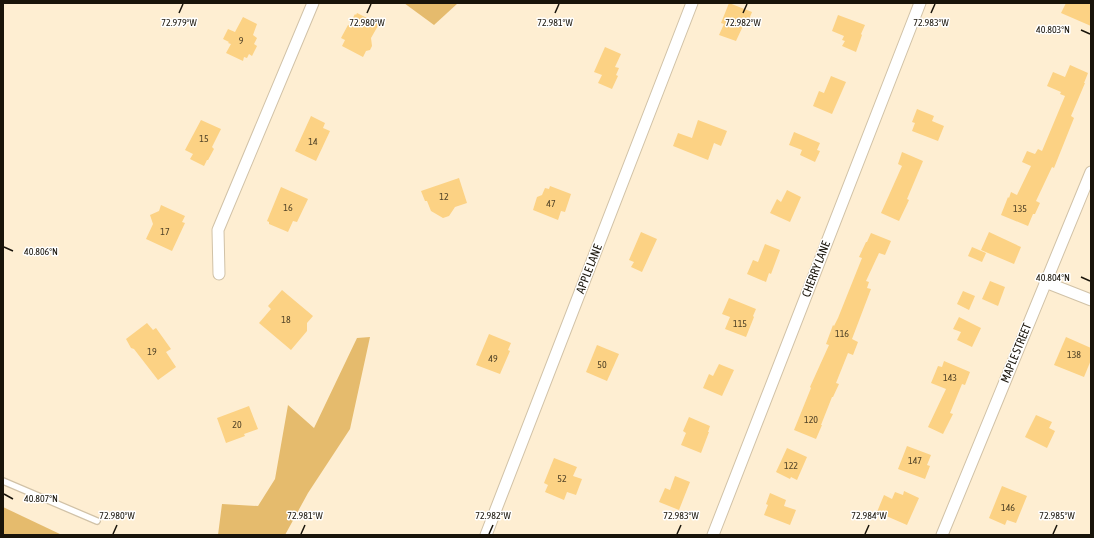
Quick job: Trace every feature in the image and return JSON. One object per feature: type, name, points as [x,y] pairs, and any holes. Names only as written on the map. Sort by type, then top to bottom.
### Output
[{"type":"street","points":[[219,274],[218,230],[313,3]]},
{"type":"street","name":"APPLE LANE","points":[[486,535],[692,3]]},
{"type":"street","name":"CHERRY LANE","points":[[713,535],[920,3]]},
{"type":"street","name":"MAPLE STREET","points":[[942,535],[1091,172]]},
{"type":"street","points":[[1045,282],[1091,300]]},
{"type":"lane","points":[[3,481],[97,521]]},
{"type":"shaded area","points":[[404,3],[458,3],[434,25]]},
{"type":"shaded area","points":[[370,337],[350,429],[308,493],[285,535],[218,535],[222,504],[258,506],[275,479],[288,405],[314,428],[357,338]]},
{"type":"shaded area","points":[[3,507],[62,535],[3,535]]},
{"type":"building","points":[[729,3],[752,12],[746,27],[743,26],[736,41],[719,35],[724,24],[721,23]]},
{"type":"building","points":[[1066,3],[1091,3],[1091,26],[1061,13]]},
{"type":"building","points":[[357,13],[379,24],[371,38],[372,46],[370,50],[366,51],[363,57],[342,46],[345,40],[341,38]]},
{"type":"building","points":[[838,15],[865,25],[856,52],[842,46],[845,41],[842,40],[844,36],[832,31]]},
{"type":"building","points":[[243,17],[257,24],[253,35],[257,38],[254,44],[257,46],[252,56],[249,54],[247,58],[244,57],[243,61],[226,53],[231,44],[223,39],[228,29],[235,32]]},
{"type":"building","points":[[605,47],[621,54],[615,67],[619,68],[616,75],[618,76],[612,89],[598,83],[602,75],[594,72]]},
{"type":"building","points":[[1070,65],[1088,73],[1071,116],[1074,118],[1054,168],[1052,167],[1036,201],[1040,203],[1028,226],[1001,215],[1011,192],[1017,195],[1031,166],[1022,162],[1027,151],[1035,154],[1038,149],[1042,151],[1065,96],[1060,94],[1061,92],[1047,86],[1053,72],[1065,77]]},
{"type":"building","points":[[831,76],[846,82],[832,114],[813,106],[819,91],[824,93]]},
{"type":"building","points":[[917,109],[934,116],[932,121],[944,126],[938,141],[912,131],[915,123],[912,122]]},
{"type":"building","points":[[311,116],[325,123],[323,128],[330,131],[316,161],[295,151]]},
{"type":"building","points":[[201,120],[221,129],[212,147],[214,149],[204,166],[190,159],[193,154],[185,150]]},
{"type":"building","points":[[698,120],[727,131],[721,146],[714,143],[708,160],[673,146],[678,133],[692,138]]},
{"type":"building","points":[[794,132],[820,143],[817,150],[820,151],[815,162],[800,155],[802,150],[789,145]]},
{"type":"building","points":[[902,152],[923,161],[907,199],[909,200],[899,221],[881,213],[902,166],[898,164]]},
{"type":"building","points":[[459,178],[467,203],[455,207],[449,216],[443,218],[431,211],[421,191]]},
{"type":"building","points":[[550,186],[571,194],[565,212],[561,211],[558,220],[533,210],[537,197],[542,195],[545,188],[549,189]]},
{"type":"building","points":[[281,187],[308,199],[297,222],[293,221],[288,232],[269,224],[267,221]]},
{"type":"building","points":[[787,190],[801,197],[790,222],[770,213],[777,199],[781,202]]},
{"type":"building","points":[[161,205],[185,216],[182,222],[185,223],[172,251],[146,239],[153,224],[150,215],[159,211]]},
{"type":"building","points":[[641,232],[657,239],[642,272],[631,267],[634,262],[629,260]]},
{"type":"building","points":[[989,232],[1021,247],[1014,264],[981,250]]},
{"type":"building","points":[[871,233],[891,241],[885,255],[879,253],[866,281],[869,282],[867,288],[871,289],[852,339],[858,342],[853,355],[848,353],[836,383],[839,384],[832,397],[816,439],[794,430],[811,388],[810,387],[829,345],[826,344],[833,325],[834,326],[838,318],[862,258],[859,257]]},
{"type":"building","points":[[765,244],[780,250],[771,274],[769,273],[766,282],[747,274],[753,260],[758,262]]},
{"type":"building","points":[[972,247],[986,253],[982,262],[968,256]]},
{"type":"building","points":[[990,281],[1005,287],[998,306],[982,299]]},
{"type":"building","points":[[282,290],[313,316],[307,323],[307,331],[291,350],[259,323],[271,309],[268,306]]},
{"type":"building","points":[[963,291],[975,296],[969,310],[957,304]]},
{"type":"building","points":[[729,298],[756,309],[746,337],[725,329],[730,317],[722,314]]},
{"type":"building","points":[[959,317],[981,328],[972,347],[957,340],[961,332],[953,329]]},
{"type":"building","points":[[147,323],[153,330],[156,328],[171,349],[166,352],[176,367],[158,380],[134,349],[131,348],[126,339]]},
{"type":"building","points":[[489,334],[511,343],[508,350],[510,351],[500,374],[476,365]]},
{"type":"building","points":[[1066,337],[1091,348],[1091,360],[1084,377],[1054,365]]},
{"type":"building","points":[[597,345],[619,354],[607,381],[586,372]]},
{"type":"building","points":[[944,361],[970,372],[965,385],[962,384],[950,413],[953,414],[943,434],[928,427],[946,389],[931,383],[938,366],[942,367]]},
{"type":"building","points":[[719,364],[734,370],[722,396],[703,388],[709,374],[713,376]]},
{"type":"building","points":[[249,406],[258,429],[244,434],[245,436],[226,443],[217,418]]},
{"type":"building","points":[[1036,415],[1052,422],[1049,428],[1055,431],[1047,448],[1025,437]]},
{"type":"building","points":[[689,417],[710,426],[701,453],[681,445],[686,433],[683,431]]},
{"type":"building","points":[[907,446],[931,455],[927,465],[930,466],[925,479],[898,469]]},
{"type":"building","points":[[787,448],[807,457],[797,480],[791,477],[790,479],[776,472]]},
{"type":"building","points":[[554,458],[577,467],[573,476],[582,479],[576,495],[567,492],[564,500],[545,492],[548,485],[544,483]]},
{"type":"building","points":[[675,476],[690,482],[679,510],[659,502],[665,488],[670,490]]},
{"type":"building","points":[[1002,486],[1027,496],[1016,523],[1007,520],[1005,525],[989,518]]},
{"type":"building","points":[[904,491],[919,498],[907,525],[877,512],[884,495],[892,499],[895,492],[903,495]]},
{"type":"building","points":[[770,493],[786,500],[784,506],[796,510],[790,525],[764,515],[768,505],[766,504]]}]
